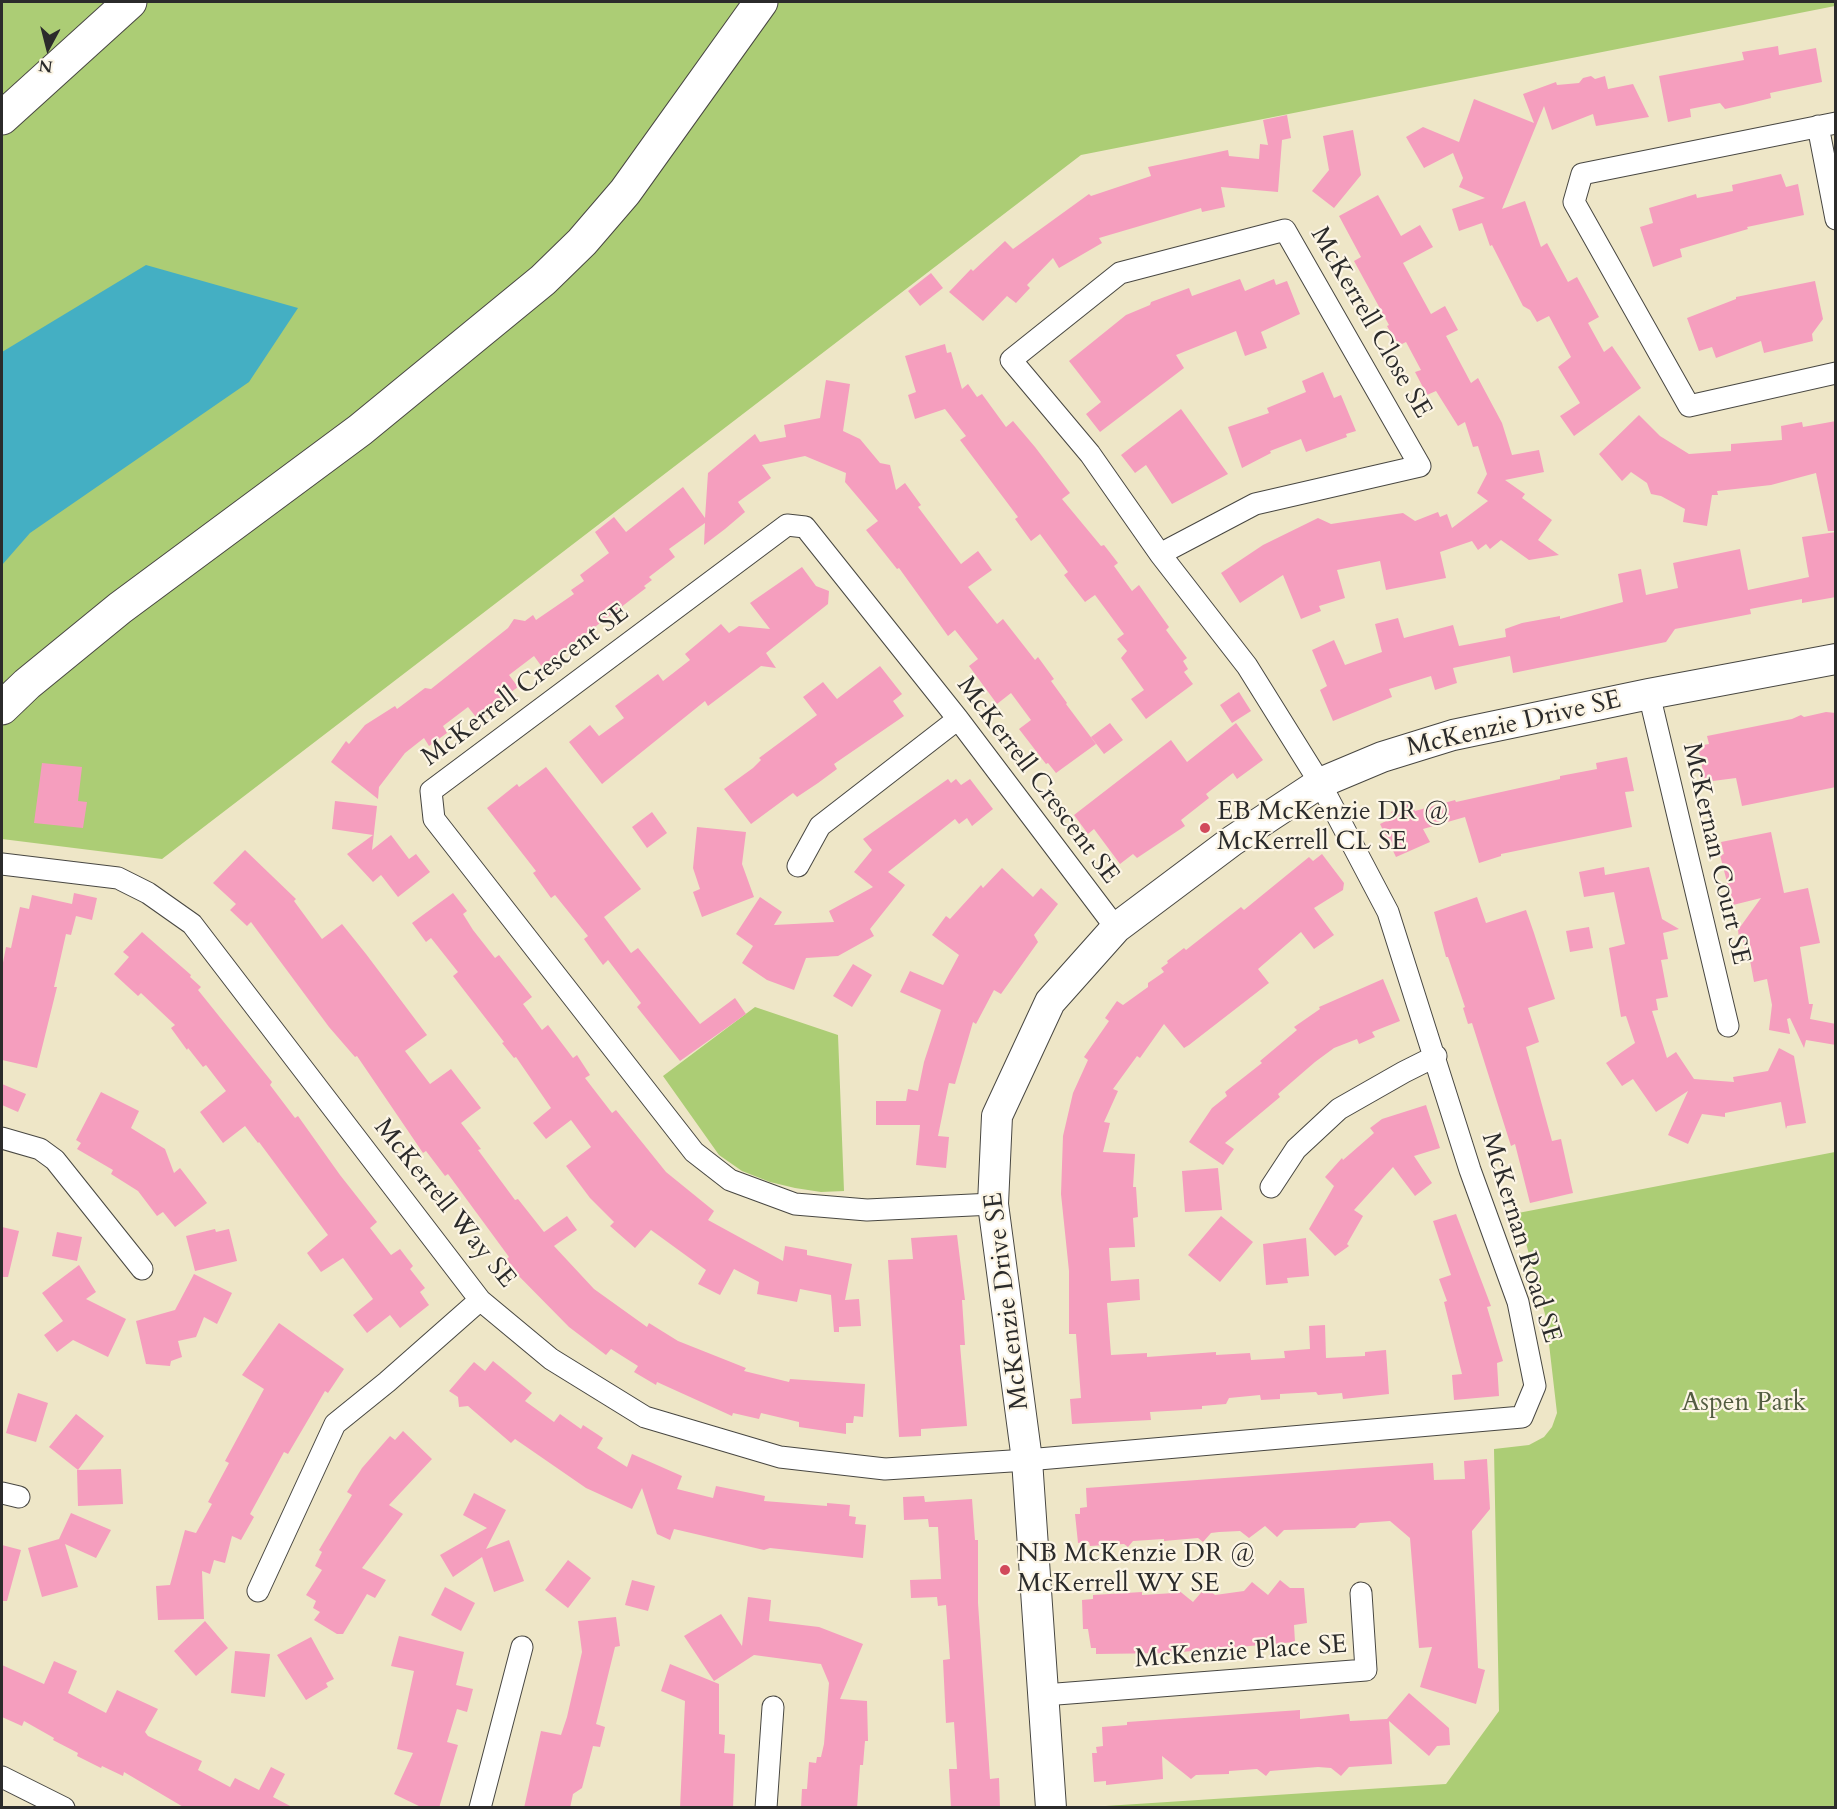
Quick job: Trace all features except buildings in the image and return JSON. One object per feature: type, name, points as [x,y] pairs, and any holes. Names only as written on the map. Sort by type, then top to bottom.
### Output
[{"type":"highway","points":[[2,118],[130,2]]},
{"type":"highway","points":[[2,708],[27,684],[120,608],[360,430],[543,280],[582,242],[626,192],[693,99],[718,59],[761,2]]},
{"type":"highway","points":[[693,99],[779,2]]},
{"type":"street","points":[[1836,219],[1827,125],[1582,174],[1575,202],[1689,406],[1836,374]]},
{"type":"street","name":"McKerrell Close SE","points":[[1160,554],[1255,504],[1420,466],[1285,230],[1120,273],[1011,360],[1090,454],[1160,554],[1247,666],[1320,783]]},
{"type":"street","name":"McKerrell Crescent SE","points":[[993,1204],[867,1210],[795,1204],[730,1179],[694,1152],[434,819],[431,791],[787,525],[805,527],[958,719],[1116,928]]},
{"type":"street","name":"McKenzie Drive SE","points":[[1051,1808],[1027,1460],[993,1204],[997,1116],[1050,1002],[1116,928],[1232,841],[1320,783],[1382,757],[1453,735],[1649,694],[1836,660]]},
{"type":"street","name":"McKernan Court SE","points":[[1649,694],[1728,1026]]},
{"type":"street","points":[[798,866],[820,826],[958,719]]},
{"type":"street","name":"McKernan Road SE","points":[[1027,1460],[1522,1417],[1535,1386],[1518,1302],[1470,1170],[1436,1056],[1388,912],[1320,783]]},
{"type":"street","name":"McKerrell Way SE","points":[[2,864],[118,878],[148,893],[192,924],[480,1300],[551,1359],[645,1417],[780,1457],[885,1469],[1027,1460]]},
{"type":"street","points":[[1271,1187],[1296,1149],[1339,1109],[1436,1056]]},
{"type":"street","points":[[2,1138],[40,1149],[55,1160],[142,1269]]},
{"type":"street","points":[[258,1591],[335,1424],[387,1382],[480,1300]]},
{"type":"street","name":"McKenzie Place SE","points":[[1044,1695],[1366,1670],[1361,1593]]},
{"type":"street","points":[[480,1808],[522,1647]]},
{"type":"street","points":[[766,1808],[773,1707]]},
{"type":"street","points":[[2,1777],[64,1808]]},
{"type":"green space","points":[[2,2],[1835,2],[1835,6],[1081,155],[162,859],[2,839]]},
{"type":"green space","points":[[755,1007],[838,1035],[844,1191],[821,1192],[795,1188],[770,1182],[742,1171],[719,1155],[663,1076]]},
{"type":"green space","name":"Aspen Park","points":[[1835,1152],[1835,1807],[1090,1807],[1446,1784],[1499,1711],[1494,1449],[1529,1445],[1544,1437],[1552,1427],[1557,1413],[1546,1318],[1518,1213]]},
{"type":"water","points":[[146,265],[298,308],[249,382],[30,533],[2,565],[2,352]]},
{"type":"place","name":"EB McKenzie DR @ McKerrell CL SE","points":[[1205,828]]},
{"type":"place","name":"NB McKenzie DR @ McKerrell WY SE","points":[[1005,1570]]}]
